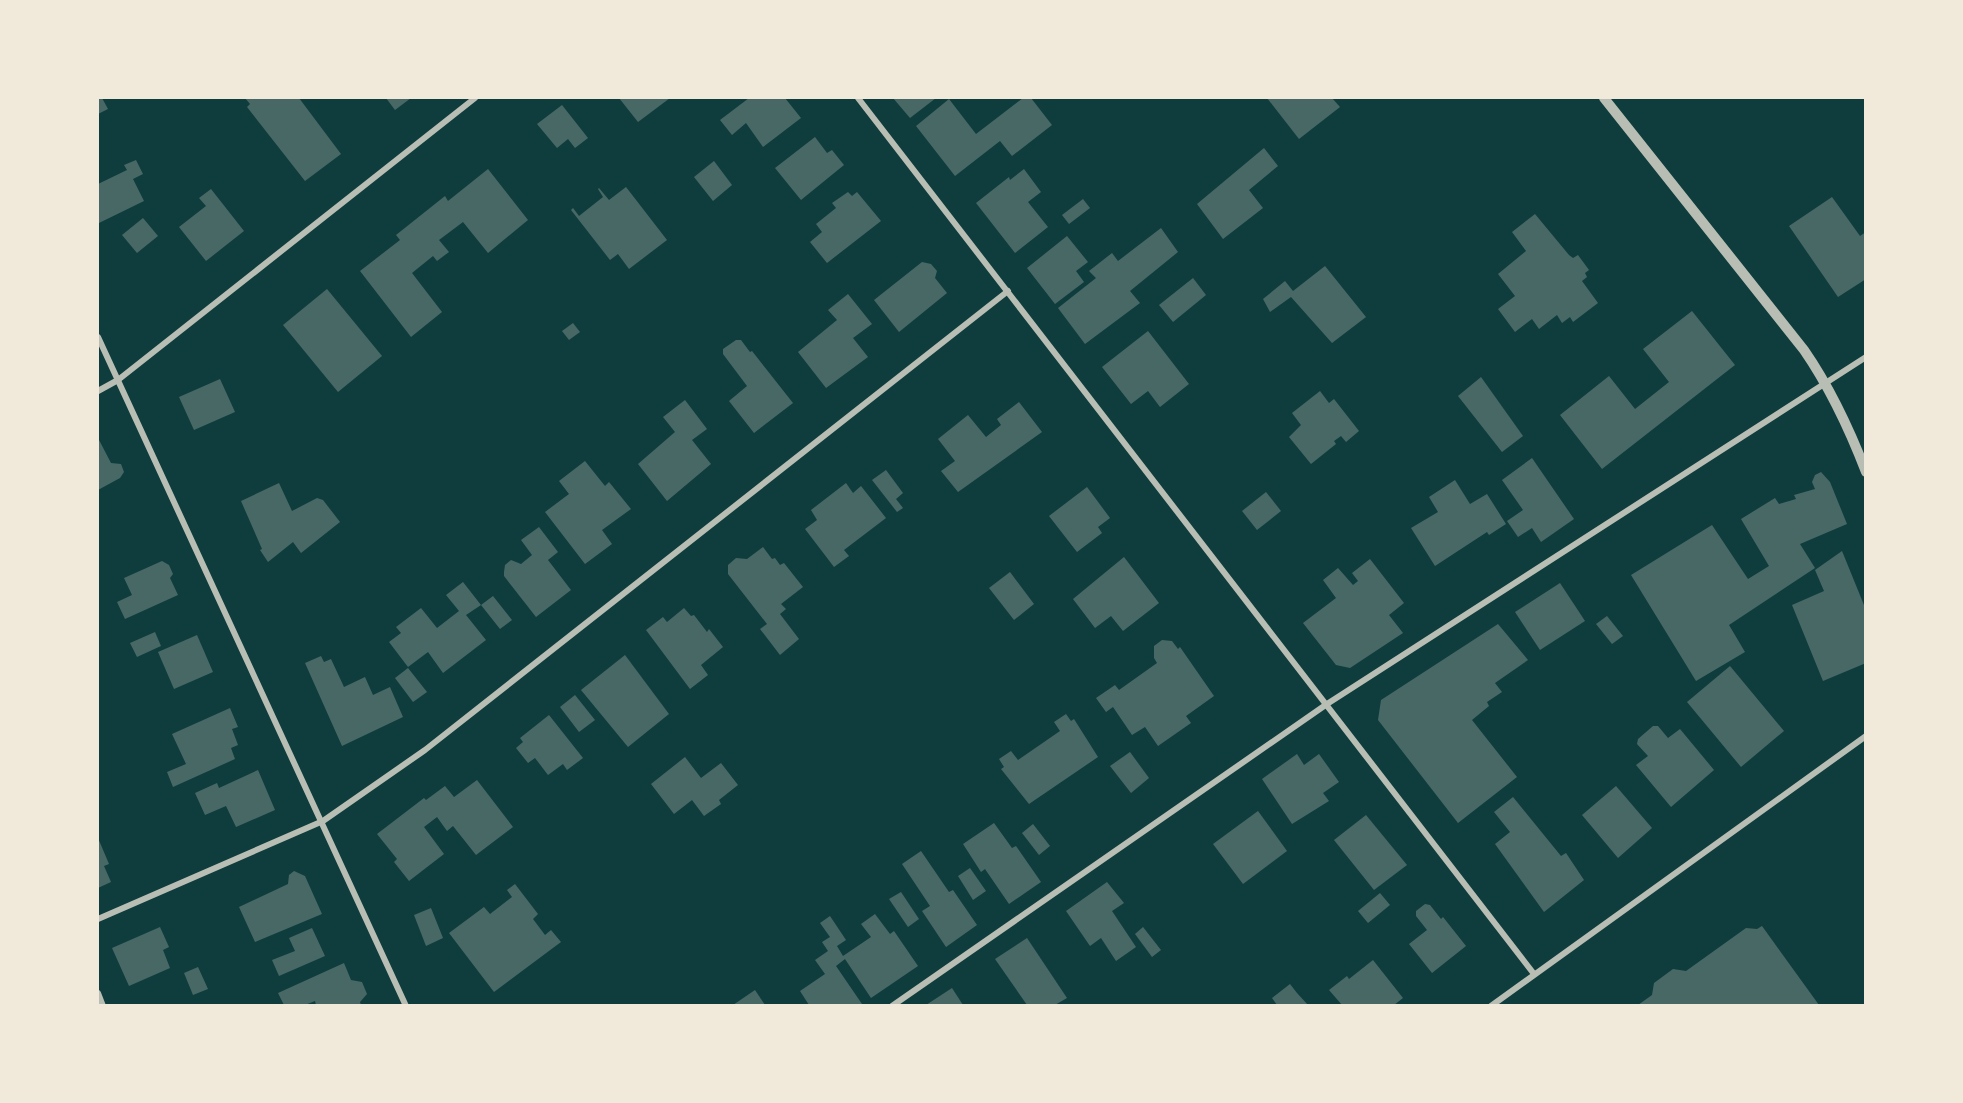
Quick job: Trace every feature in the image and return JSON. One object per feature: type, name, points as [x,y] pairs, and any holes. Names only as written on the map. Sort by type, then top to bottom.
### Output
[{"type":"street","points":[[98,392],[118,380],[475,98]]},
{"type":"street","points":[[858,98],[1534,974]]},
{"type":"street","points":[[1604,98],[1796,340],[1827,383],[1845,418],[1866,472]]},
{"type":"street","points":[[98,919],[323,822],[425,750],[1008,291]]},
{"type":"street","points":[[98,337],[406,1005]]},
{"type":"street","points":[[892,1005],[1327,704],[1866,357]]},
{"type":"street","points":[[1491,1005],[1866,736]]},
{"type":"street","points":[[98,993],[103,1005]]},
{"type":"building","points":[[98,98],[102,98],[108,109],[98,114]]},
{"type":"building","points":[[245,98],[299,98],[341,154],[305,181],[247,107],[250,104]]},
{"type":"building","points":[[386,98],[411,98],[395,110]]},
{"type":"building","points":[[619,98],[670,98],[638,122]]},
{"type":"building","points":[[749,98],[785,98],[801,118],[763,147],[746,123],[732,135],[720,120]]},
{"type":"building","points":[[893,98],[936,98],[910,118]]},
{"type":"building","points":[[1023,98],[1031,98],[1052,125],[1012,156],[1000,141],[955,176],[916,126],[949,99],[976,134]]},
{"type":"building","points":[[1267,98],[1332,98],[1340,107],[1299,139]]},
{"type":"building","points":[[562,105],[588,138],[575,148],[568,139],[557,148],[537,124]]},
{"type":"building","points":[[815,137],[827,153],[832,150],[844,165],[801,200],[775,168]]},
{"type":"building","points":[[1264,148],[1278,166],[1249,190],[1263,208],[1223,239],[1197,204]]},
{"type":"building","points":[[136,160],[143,174],[133,179],[144,201],[99,223],[98,184],[127,170],[124,165]]},
{"type":"building","points":[[714,161],[732,185],[713,201],[694,177]]},
{"type":"building","points":[[488,169],[528,220],[488,253],[463,222],[439,240],[449,252],[437,261],[433,256],[412,273],[442,312],[411,337],[360,271],[400,240],[396,235],[445,196],[448,201]]},
{"type":"building","points":[[1024,169],[1041,192],[1028,202],[1048,227],[1015,253],[976,203],[1009,177],[1010,180]]},
{"type":"building","points":[[626,187],[667,240],[629,269],[618,254],[610,260],[571,210],[573,208],[579,216],[603,197],[599,188],[609,200]]},
{"type":"building","points":[[211,189],[244,231],[206,261],[179,227],[206,206],[199,198]]},
{"type":"building","points":[[848,192],[852,196],[857,192],[881,221],[827,263],[810,242],[822,232],[816,224],[836,208],[832,203]]},
{"type":"building","points":[[1832,197],[1860,236],[1866,232],[1866,279],[1838,297],[1789,226]]},
{"type":"building","points":[[1083,199],[1090,208],[1069,224],[1062,215]]},
{"type":"building","points":[[1535,214],[1569,255],[1573,258],[1578,255],[1589,270],[1585,273],[1587,277],[1582,281],[1598,303],[1573,322],[1570,317],[1562,323],[1557,315],[1539,329],[1532,319],[1515,332],[1498,309],[1515,296],[1498,274],[1526,251],[1512,232]]},
{"type":"building","points":[[143,218],[158,236],[137,253],[122,235]]},
{"type":"building","points":[[1161,228],[1178,252],[1130,291],[1140,303],[1085,344],[1058,308],[1096,278],[1089,271],[1112,253],[1118,261]]},
{"type":"building","points":[[1067,236],[1088,262],[1076,271],[1084,282],[1055,304],[1027,268]]},
{"type":"building","points":[[922,262],[931,264],[937,271],[935,278],[947,293],[899,332],[874,300]]},
{"type":"building","points":[[1325,266],[1366,317],[1332,343],[1291,297],[1270,312],[1263,299],[1285,281],[1293,291]]},
{"type":"building","points":[[1193,278],[1206,295],[1173,322],[1159,305]]},
{"type":"building","points":[[327,289],[382,356],[338,392],[283,325]]},
{"type":"building","points":[[848,294],[872,324],[853,338],[868,357],[826,388],[798,352],[837,320],[828,310]]},
{"type":"building","points":[[1692,311],[1735,365],[1602,469],[1560,415],[1609,376],[1635,409],[1669,382],[1643,349]]},
{"type":"building","points":[[573,323],[580,332],[569,340],[562,331]]},
{"type":"building","points":[[1148,331],[1189,384],[1160,407],[1148,391],[1131,404],[1102,367]]},
{"type":"building","points":[[736,340],[741,340],[750,352],[752,351],[793,403],[754,433],[729,401],[747,386],[723,354],[723,349]]},
{"type":"building","points":[[1481,377],[1523,436],[1502,452],[1458,396]]},
{"type":"building","points":[[220,379],[235,412],[194,430],[179,397]]},
{"type":"building","points":[[1320,391],[1329,403],[1334,399],[1359,431],[1346,442],[1341,436],[1334,441],[1336,444],[1311,464],[1289,437],[1301,425],[1292,413]]},
{"type":"building","points":[[685,400],[707,429],[692,440],[711,464],[667,501],[638,464],[675,432],[663,417]]},
{"type":"building","points":[[1019,402],[1042,432],[958,492],[941,471],[955,461],[938,439],[968,415],[986,437],[1001,425],[997,419]]},
{"type":"building","points":[[98,438],[111,463],[121,464],[124,472],[120,478],[98,490]]},
{"type":"building","points":[[1532,458],[1574,519],[1541,542],[1532,528],[1518,537],[1507,521],[1523,510],[1502,480]]},
{"type":"building","points":[[585,461],[605,486],[609,482],[631,509],[602,530],[612,544],[585,564],[545,512],[569,494],[559,481]]},
{"type":"building","points":[[886,470],[903,493],[896,499],[903,508],[897,512],[872,480]]},
{"type":"building","points":[[1821,472],[1830,482],[1847,524],[1800,544],[1815,568],[1729,625],[1745,652],[1696,681],[1631,575],[1712,525],[1748,579],[1769,566],[1741,519],[1775,498],[1779,504],[1796,499],[1794,495],[1815,489],[1812,482],[1815,475]]},
{"type":"building","points":[[1455,480],[1470,504],[1487,494],[1506,524],[1489,535],[1487,532],[1435,566],[1411,528],[1438,512],[1429,497]]},
{"type":"building","points":[[279,483],[292,511],[317,498],[323,500],[340,522],[301,553],[293,542],[268,562],[260,550],[262,549],[241,501]]},
{"type":"building","points":[[846,483],[853,493],[861,486],[886,518],[844,550],[849,556],[834,567],[805,529],[817,520],[811,510]]},
{"type":"building","points":[[1087,487],[1110,518],[1098,527],[1102,533],[1077,552],[1049,516]]},
{"type":"building","points":[[1266,492],[1281,511],[1257,530],[1242,511]]},
{"type":"building","points":[[539,527],[558,552],[548,560],[571,590],[536,617],[504,576],[504,572],[505,565],[511,560],[521,564],[532,555],[521,540]]},
{"type":"building","points":[[763,547],[772,559],[775,558],[780,565],[784,563],[803,587],[781,604],[786,609],[780,614],[799,639],[780,655],[760,629],[767,624],[728,574],[728,565],[736,558],[747,559]]},
{"type":"building","points":[[1842,551],[1866,610],[1866,663],[1823,681],[1792,605],[1824,591],[1815,570]]},
{"type":"building","points":[[1124,557],[1159,603],[1123,631],[1111,616],[1095,628],[1073,599]]},
{"type":"building","points":[[1370,559],[1404,603],[1389,615],[1403,633],[1350,668],[1336,665],[1303,623],[1336,598],[1323,580],[1338,568],[1353,585],[1358,581],[1352,573]]},
{"type":"building","points":[[162,561],[169,565],[173,574],[170,578],[178,595],[125,619],[117,602],[132,595],[124,578]]},
{"type":"building","points":[[1010,572],[1034,604],[1014,620],[989,588]]},
{"type":"building","points":[[463,582],[481,605],[466,615],[486,640],[443,673],[428,652],[408,667],[389,642],[401,633],[396,627],[421,608],[437,628],[459,611],[446,595]]},
{"type":"building","points":[[1560,583],[1585,621],[1540,650],[1515,612]]},
{"type":"building","points":[[493,596],[512,620],[500,629],[481,605]]},
{"type":"building","points":[[684,608],[691,616],[694,615],[707,632],[709,629],[723,647],[701,665],[708,675],[690,689],[646,630],[663,617],[667,622]]},
{"type":"building","points":[[1607,616],[1623,636],[1612,644],[1596,624]]},
{"type":"building","points":[[1498,624],[1528,660],[1495,683],[1502,692],[1487,702],[1489,706],[1472,720],[1517,777],[1458,823],[1378,720],[1381,700]]},
{"type":"building","points":[[155,632],[161,646],[137,657],[130,643]]},
{"type":"building","points":[[197,635],[213,672],[174,689],[158,652]]},
{"type":"building","points":[[1162,640],[1172,641],[1178,649],[1180,647],[1214,696],[1186,716],[1191,723],[1158,746],[1145,727],[1132,735],[1113,707],[1106,712],[1096,698],[1115,685],[1119,690],[1157,663],[1154,658],[1154,646]]},
{"type":"building","points":[[625,655],[669,714],[628,747],[581,690]]},
{"type":"building","points":[[321,656],[324,662],[331,659],[344,687],[365,677],[373,695],[390,687],[403,717],[342,746],[305,663]]},
{"type":"building","points":[[1730,666],[1784,731],[1741,767],[1687,702]]},
{"type":"building","points":[[408,668],[427,692],[413,702],[395,678]]},
{"type":"building","points":[[575,695],[595,720],[579,732],[560,707]]},
{"type":"building","points":[[230,708],[238,727],[232,729],[238,745],[231,748],[235,759],[173,787],[167,772],[186,764],[172,734]]},
{"type":"building","points":[[1066,714],[1071,721],[1074,719],[1098,757],[1029,804],[1001,769],[1004,767],[999,759],[1011,751],[1018,760],[1060,731],[1054,722]]},
{"type":"building","points":[[549,715],[583,758],[567,770],[563,764],[548,775],[535,758],[528,763],[516,748],[523,742],[520,738]]},
{"type":"building","points":[[1653,726],[1658,726],[1668,738],[1680,729],[1714,770],[1671,807],[1636,765],[1648,756],[1637,744],[1638,739]]},
{"type":"building","points":[[1130,752],[1149,778],[1131,793],[1110,766]]},
{"type":"building","points":[[1297,754],[1304,765],[1319,754],[1339,782],[1323,793],[1329,801],[1292,824],[1262,779]]},
{"type":"building","points":[[685,757],[701,778],[721,763],[738,785],[719,800],[721,804],[704,816],[692,800],[674,814],[651,784]]},
{"type":"building","points":[[258,770],[275,810],[236,827],[226,806],[205,815],[195,793],[217,783],[219,788]]},
{"type":"building","points":[[477,780],[513,827],[476,855],[453,826],[447,831],[437,817],[424,827],[444,854],[409,881],[394,862],[397,859],[377,834],[424,798],[426,800],[445,786],[454,797]]},
{"type":"building","points":[[1616,786],[1652,828],[1618,858],[1582,815]]},
{"type":"building","points":[[1513,797],[1561,856],[1566,853],[1584,880],[1544,912],[1495,844],[1510,832],[1494,812]]},
{"type":"building","points":[[1258,811],[1287,851],[1243,884],[1213,844]]},
{"type":"building","points":[[1366,815],[1407,865],[1374,890],[1334,840]]},
{"type":"building","points":[[994,823],[1012,848],[1016,846],[1041,882],[1009,904],[985,869],[981,872],[963,844]]},
{"type":"building","points":[[1033,824],[1050,846],[1039,855],[1022,833]]},
{"type":"building","points":[[98,838],[109,864],[104,866],[111,882],[98,888]]},
{"type":"building","points":[[921,851],[949,892],[953,890],[977,925],[946,947],[922,911],[930,906],[902,864]]},
{"type":"building","points":[[970,868],[986,891],[973,900],[958,876]]},
{"type":"building","points":[[294,871],[305,876],[322,914],[255,942],[239,907],[288,884],[289,875]]},
{"type":"building","points":[[1107,882],[1124,903],[1112,911],[1136,947],[1116,961],[1101,938],[1090,946],[1066,911]]},
{"type":"building","points":[[515,884],[538,914],[533,919],[545,935],[551,930],[561,942],[494,992],[449,933],[484,907],[490,914],[512,897],[507,890]]},
{"type":"building","points":[[901,892],[919,919],[908,927],[889,899]]},
{"type":"building","points":[[1380,893],[1390,905],[1368,923],[1358,911]]},
{"type":"building","points":[[1425,904],[1430,905],[1441,919],[1443,917],[1466,946],[1432,973],[1409,944],[1427,930],[1416,916],[1416,911]]},
{"type":"building","points":[[431,908],[443,938],[426,946],[414,915]]},
{"type":"building","points":[[875,914],[890,934],[894,931],[918,966],[871,998],[845,959],[836,966],[862,1004],[809,1005],[800,991],[825,974],[815,960],[828,951],[822,942],[830,937],[820,923],[830,916],[846,940],[837,946],[843,956],[871,937],[861,924]]},
{"type":"building","points":[[1762,926],[1819,1005],[1638,1005],[1652,995],[1654,983],[1673,969],[1686,971],[1746,928],[1757,929]]},
{"type":"building","points":[[160,927],[169,947],[163,950],[170,968],[129,986],[112,948]]},
{"type":"building","points":[[1143,927],[1161,950],[1152,957],[1135,934]]},
{"type":"building","points":[[312,928],[325,956],[279,976],[272,960],[295,951],[289,938]]},
{"type":"building","points":[[1027,938],[1067,998],[1055,1005],[1027,1005],[995,959]]},
{"type":"building","points":[[1373,960],[1403,998],[1394,1005],[1342,1005],[1329,990],[1347,976],[1349,979]]},
{"type":"building","points":[[344,963],[351,980],[362,982],[367,994],[360,1002],[361,1005],[316,1005],[315,1001],[305,1005],[284,1005],[278,993]]},
{"type":"building","points":[[198,967],[208,989],[193,995],[184,973]]},
{"type":"building","points":[[1290,984],[1308,1005],[1277,1005],[1272,998]]},
{"type":"building","points":[[952,988],[963,1005],[926,1005]]},
{"type":"building","points":[[755,990],[765,1005],[733,1005]]}]
